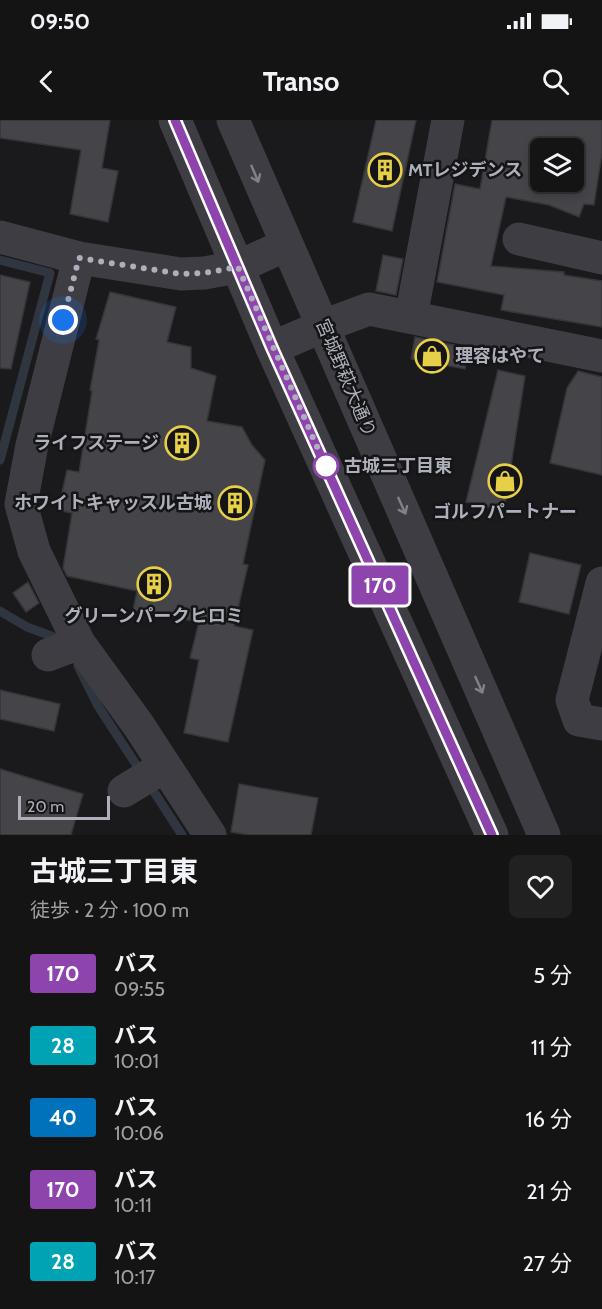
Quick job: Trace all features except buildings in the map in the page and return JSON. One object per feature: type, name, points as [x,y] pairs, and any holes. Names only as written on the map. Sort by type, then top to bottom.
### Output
[{"type":"street","points":[[175,120],[272,348],[490,832]]},
{"type":"street","name":"宮城野萩大通り","points":[[232,120],[544,835]]},
{"type":"street","points":[[411,317],[448,120]]},
{"type":"street","points":[[0,237],[79,258],[181,274],[204,273],[238,267],[286,245]]},
{"type":"street","points":[[519,239],[602,258]]},
{"type":"street","points":[[79,258],[32,445],[21,504],[34,551],[79,643],[138,726],[210,835]]},
{"type":"street","points":[[272,348],[369,309],[602,356]]},
{"type":"street","points":[[602,583],[572,700],[579,720],[602,724]]},
{"type":"street","points":[[48,655],[79,643]]},
{"type":"street","points":[[124,791],[165,766]]},
{"type":"street","points":[[532,805],[564,835]]},
{"type":"waterway","points":[[0,260],[50,273],[0,460]]},
{"type":"waterway","points":[[0,611],[27,627],[62,640]]},
{"type":"waterway","points":[[78,666],[98,706],[182,835]]},
{"type":"bus line","name":"170","points":[[175,120],[272,348],[492,835]]},
{"type":"place","name":"MTレジデンス","points":[[385,170]]},
{"type":"place","name":"理容はやて","points":[[432,356]]},
{"type":"place","name":"ライフステージ","points":[[182,443]]},
{"type":"place","name":"古城三丁目東","points":[[326,466]]},
{"type":"place","name":"ゴルフパートナー","points":[[505,481]]},
{"type":"place","name":"ホワイトキャッスル古城","points":[[235,503]]},
{"type":"place","name":"グリーンパークヒロミ","points":[[154,584]]},
{"type":"route","points":[[63,320],[79,258],[181,274],[204,273],[238,267],[329,474],[326,466]]}]
